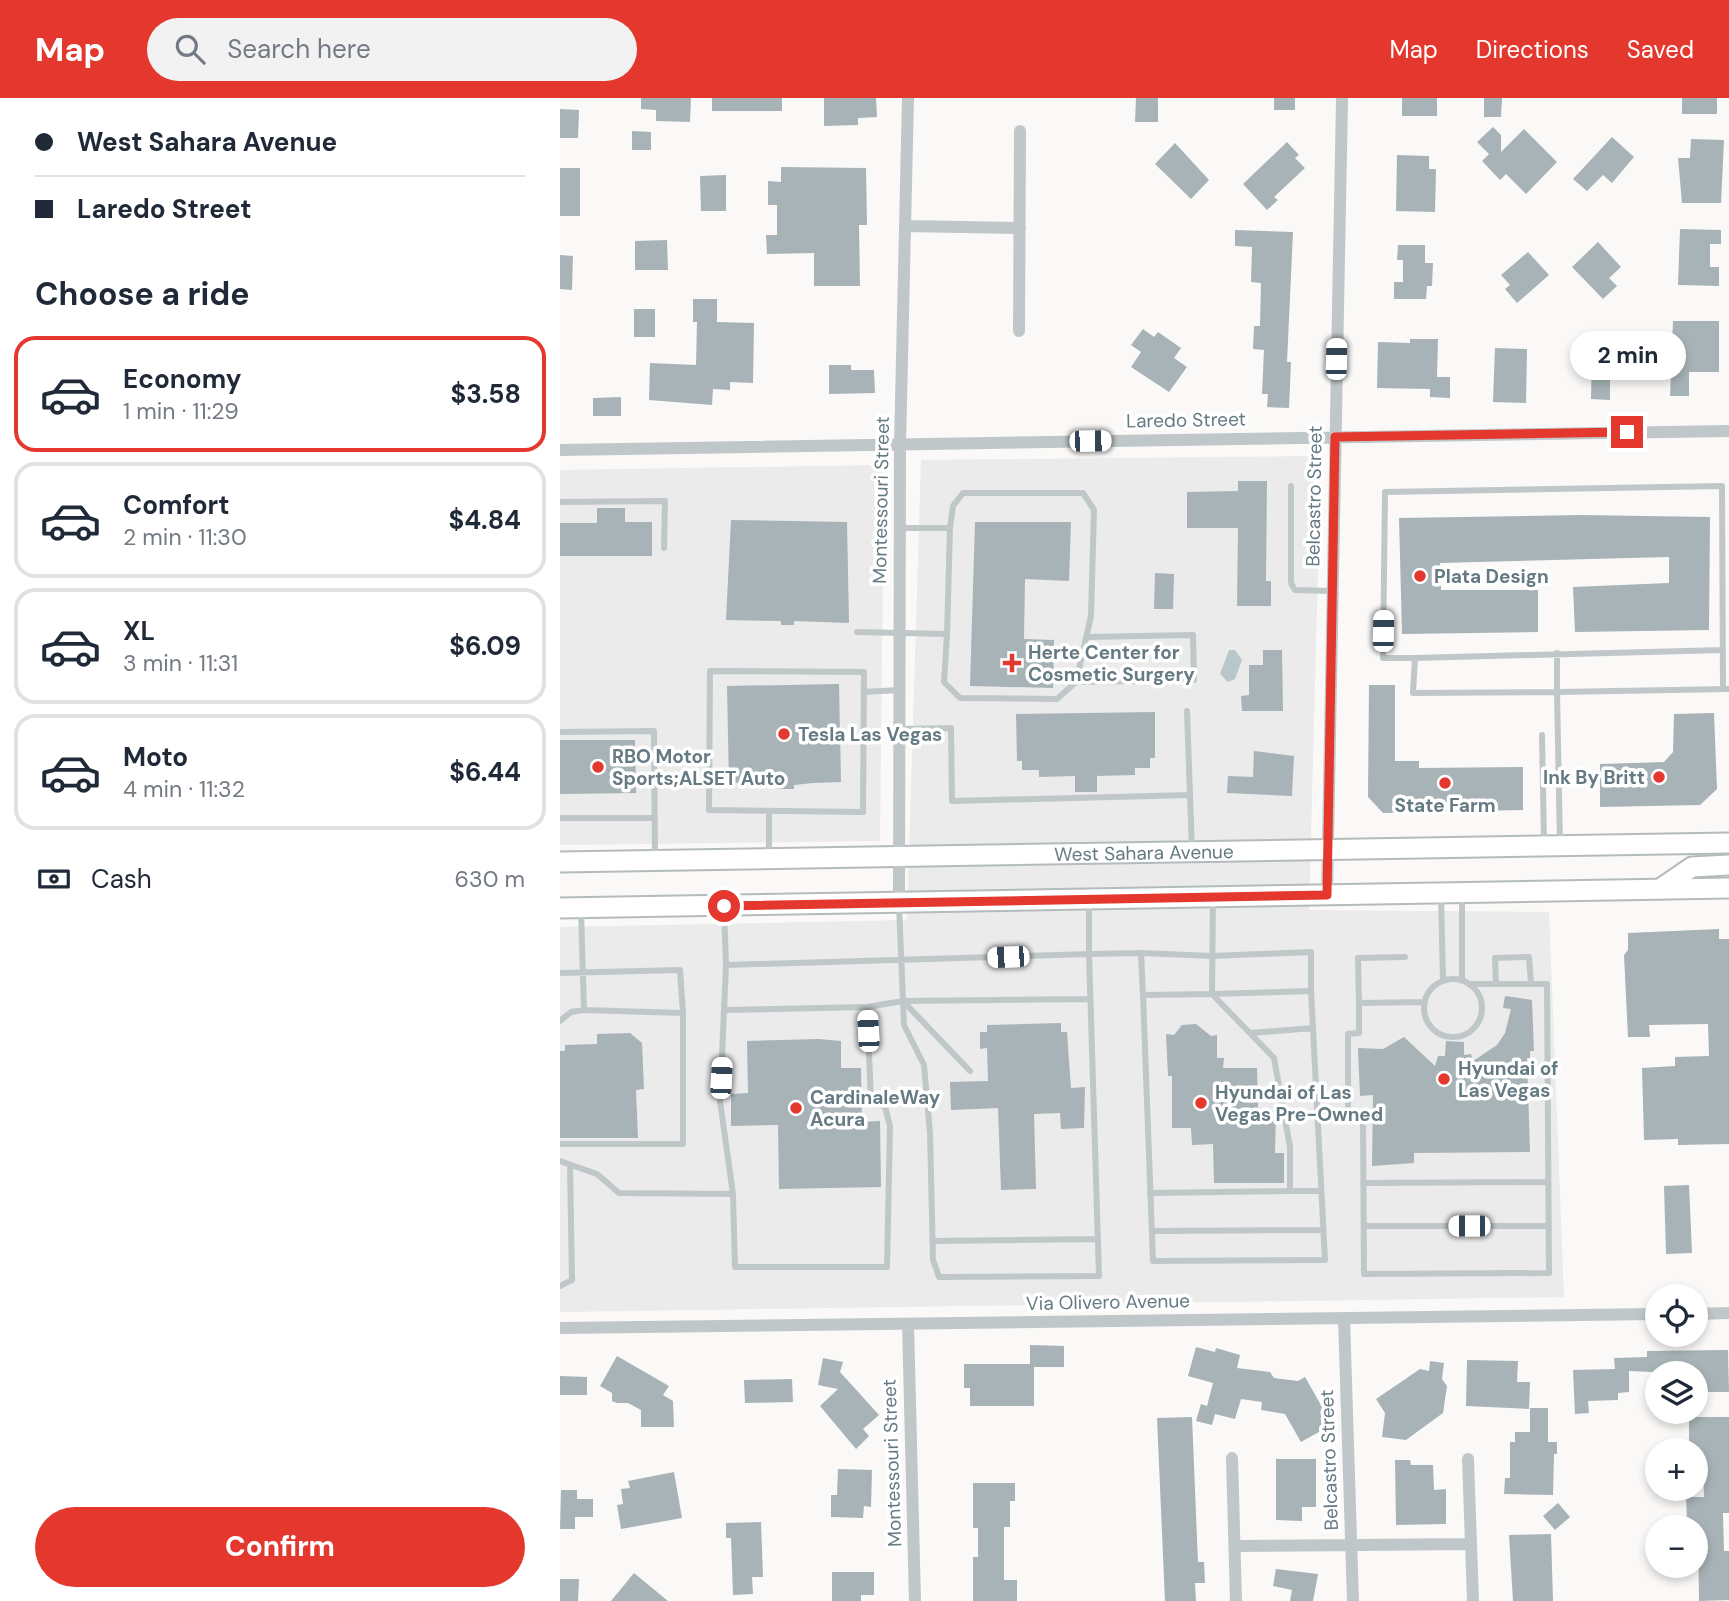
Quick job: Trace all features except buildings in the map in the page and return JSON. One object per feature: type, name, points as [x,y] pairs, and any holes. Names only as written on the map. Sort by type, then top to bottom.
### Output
[{"type":"main road","name":"West Sahara Avenue","points":[[560,862],[1729,843]]},
{"type":"main road","points":[[1659,889],[1692,867],[1729,865]]},
{"type":"main road","points":[[560,908],[1729,888]]},
{"type":"street","name":"Montessouri Street","points":[[899,903],[900,444],[908,98]]},
{"type":"street","name":"Belcastro Street","points":[[1327,895],[1342,98]]},
{"type":"street","points":[[1019,331],[1020,131]]},
{"type":"street","points":[[905,226],[1020,228]]},
{"type":"street","name":"Laredo Street","points":[[560,450],[1729,431]]},
{"type":"street","points":[[1708,1314],[1729,1313]]},
{"type":"street","name":"Via Olivero Avenue","points":[[560,1328],[1645,1314]]},
{"type":"street","name":"Belcastro Street","points":[[1344,1318],[1353,1601]]},
{"type":"street","name":"Montessouri Street","points":[[908,1324],[915,1601]]},
{"type":"street","points":[[1232,1458],[1237,1601]]},
{"type":"street","points":[[1468,1459],[1472,1601]]},
{"type":"street","points":[[1235,1546],[1471,1544]]},
{"type":"lane","points":[[1291,486],[1291,583],[1295,590],[1332,591]]},
{"type":"lane","points":[[1415,658],[1413,693],[1726,689],[1723,650],[1722,486],[1385,492],[1383,658],[1723,650]]},
{"type":"lane","points":[[964,493],[1083,493],[1094,510],[1091,617],[1076,682],[1057,699],[960,698],[944,682],[947,634],[950,528],[953,506],[964,493]]},
{"type":"lane","points":[[560,502],[665,500],[664,548]]},
{"type":"lane","points":[[900,528],[950,528]]},
{"type":"lane","points":[[857,632],[947,634]]},
{"type":"lane","points":[[1076,682],[1194,680],[1193,635],[1086,636]]},
{"type":"lane","points":[[1552,846],[1558,736],[1556,653]]},
{"type":"lane","points":[[710,671],[864,672],[864,692],[863,812],[709,810],[710,671]]},
{"type":"lane","points":[[864,692],[899,690]]},
{"type":"lane","points":[[1187,711],[1192,852]]},
{"type":"lane","points":[[898,729],[951,728],[952,801],[1190,795]]},
{"type":"lane","points":[[560,732],[654,731],[654,861]]},
{"type":"lane","points":[[1542,736],[1552,846]]},
{"type":"lane","points":[[769,811],[769,860]]},
{"type":"lane","points":[[560,818],[654,818]]},
{"type":"lane","points":[[1462,892],[1462,980]]},
{"type":"lane","points":[[1441,893],[1443,981]]},
{"type":"lane","points":[[1213,897],[1212,994],[1274,1058],[1290,1147],[1290,1191]]},
{"type":"lane","points":[[899,903],[899,960],[904,1025],[924,1065],[930,1133],[933,1260],[939,1277],[1099,1276],[1089,900]]},
{"type":"lane","points":[[724,906],[726,965],[720,1101],[733,1194],[735,1267],[887,1266],[890,1126],[885,1107],[872,1100],[867,1007]]},
{"type":"lane","points":[[581,907],[584,1010]]},
{"type":"lane","points":[[726,965],[1090,954],[1141,953],[1212,956],[1311,952],[1325,1260],[1153,1261],[1141,953]]},
{"type":"lane","points":[[1405,957],[1358,958],[1359,1033],[1348,1034],[1349,1118],[1363,1118],[1364,1274],[1549,1273],[1547,984],[1470,984],[1462,980],[1443,981],[1434,986],[1425,1002],[1424,1012],[1433,1029],[1441,1034],[1460,1037],[1476,1027],[1483,1009],[1482,1000],[1470,984]]},
{"type":"lane","points":[[1496,984],[1495,958],[1530,957],[1531,984]]},
{"type":"lane","points":[[560,973],[680,970],[683,1013],[683,1144],[560,1144]]},
{"type":"lane","points":[[1143,995],[1311,991]]},
{"type":"lane","points":[[724,1010],[867,1007],[903,1001],[1090,999]]},
{"type":"lane","points":[[903,1001],[970,1071]]},
{"type":"lane","points":[[1359,1003],[1425,1002]]},
{"type":"lane","points":[[560,1021],[571,1012],[584,1010],[683,1013]]},
{"type":"lane","points":[[1250,1033],[1313,1027]]},
{"type":"lane","points":[[560,1161],[597,1174],[619,1193],[733,1194]]},
{"type":"lane","points":[[560,1286],[572,1280],[570,1165]]},
{"type":"lane","points":[[1363,1183],[1548,1182]]},
{"type":"lane","points":[[1150,1194],[1321,1191]]},
{"type":"lane","points":[[1364,1226],[1549,1226]]},
{"type":"lane","points":[[1152,1231],[1323,1230]]},
{"type":"lane","points":[[933,1241],[1098,1239]]},
{"type":"shaded area","points":[[1321,456],[1309,910],[1549,912],[1564,1297],[560,1312],[560,927],[907,920],[921,460]]},
{"type":"shaded area","points":[[884,465],[880,841],[560,845],[560,470]]},
{"type":"shaded area","points":[[1229,650],[1235,650],[1242,660],[1235,679],[1228,682],[1220,674]]},
{"type":"place","name":"Plata Design","points":[[1420,576]]},
{"type":"place","name":"Herte Center for Cosmetic Surgery","points":[[1012,663]]},
{"type":"place","name":"Tesla Las Vegas","points":[[784,734]]},
{"type":"place","name":"RBO Motor Sports;ALSET Auto","points":[[598,767]]},
{"type":"place","name":"Ink By Britt","points":[[1659,777]]},
{"type":"place","name":"State Farm","points":[[1445,783]]},
{"type":"place","name":"Hyundai of Las Vegas","points":[[1444,1079]]},
{"type":"place","name":"Hyundai of Las Vegas Pre-Owned","points":[[1201,1103]]},
{"type":"place","name":"CardinaleWay Acura","points":[[796,1108]]},
{"type":"route","points":[[724,906],[1327,895],[1335,437],[1627,432]]}]
